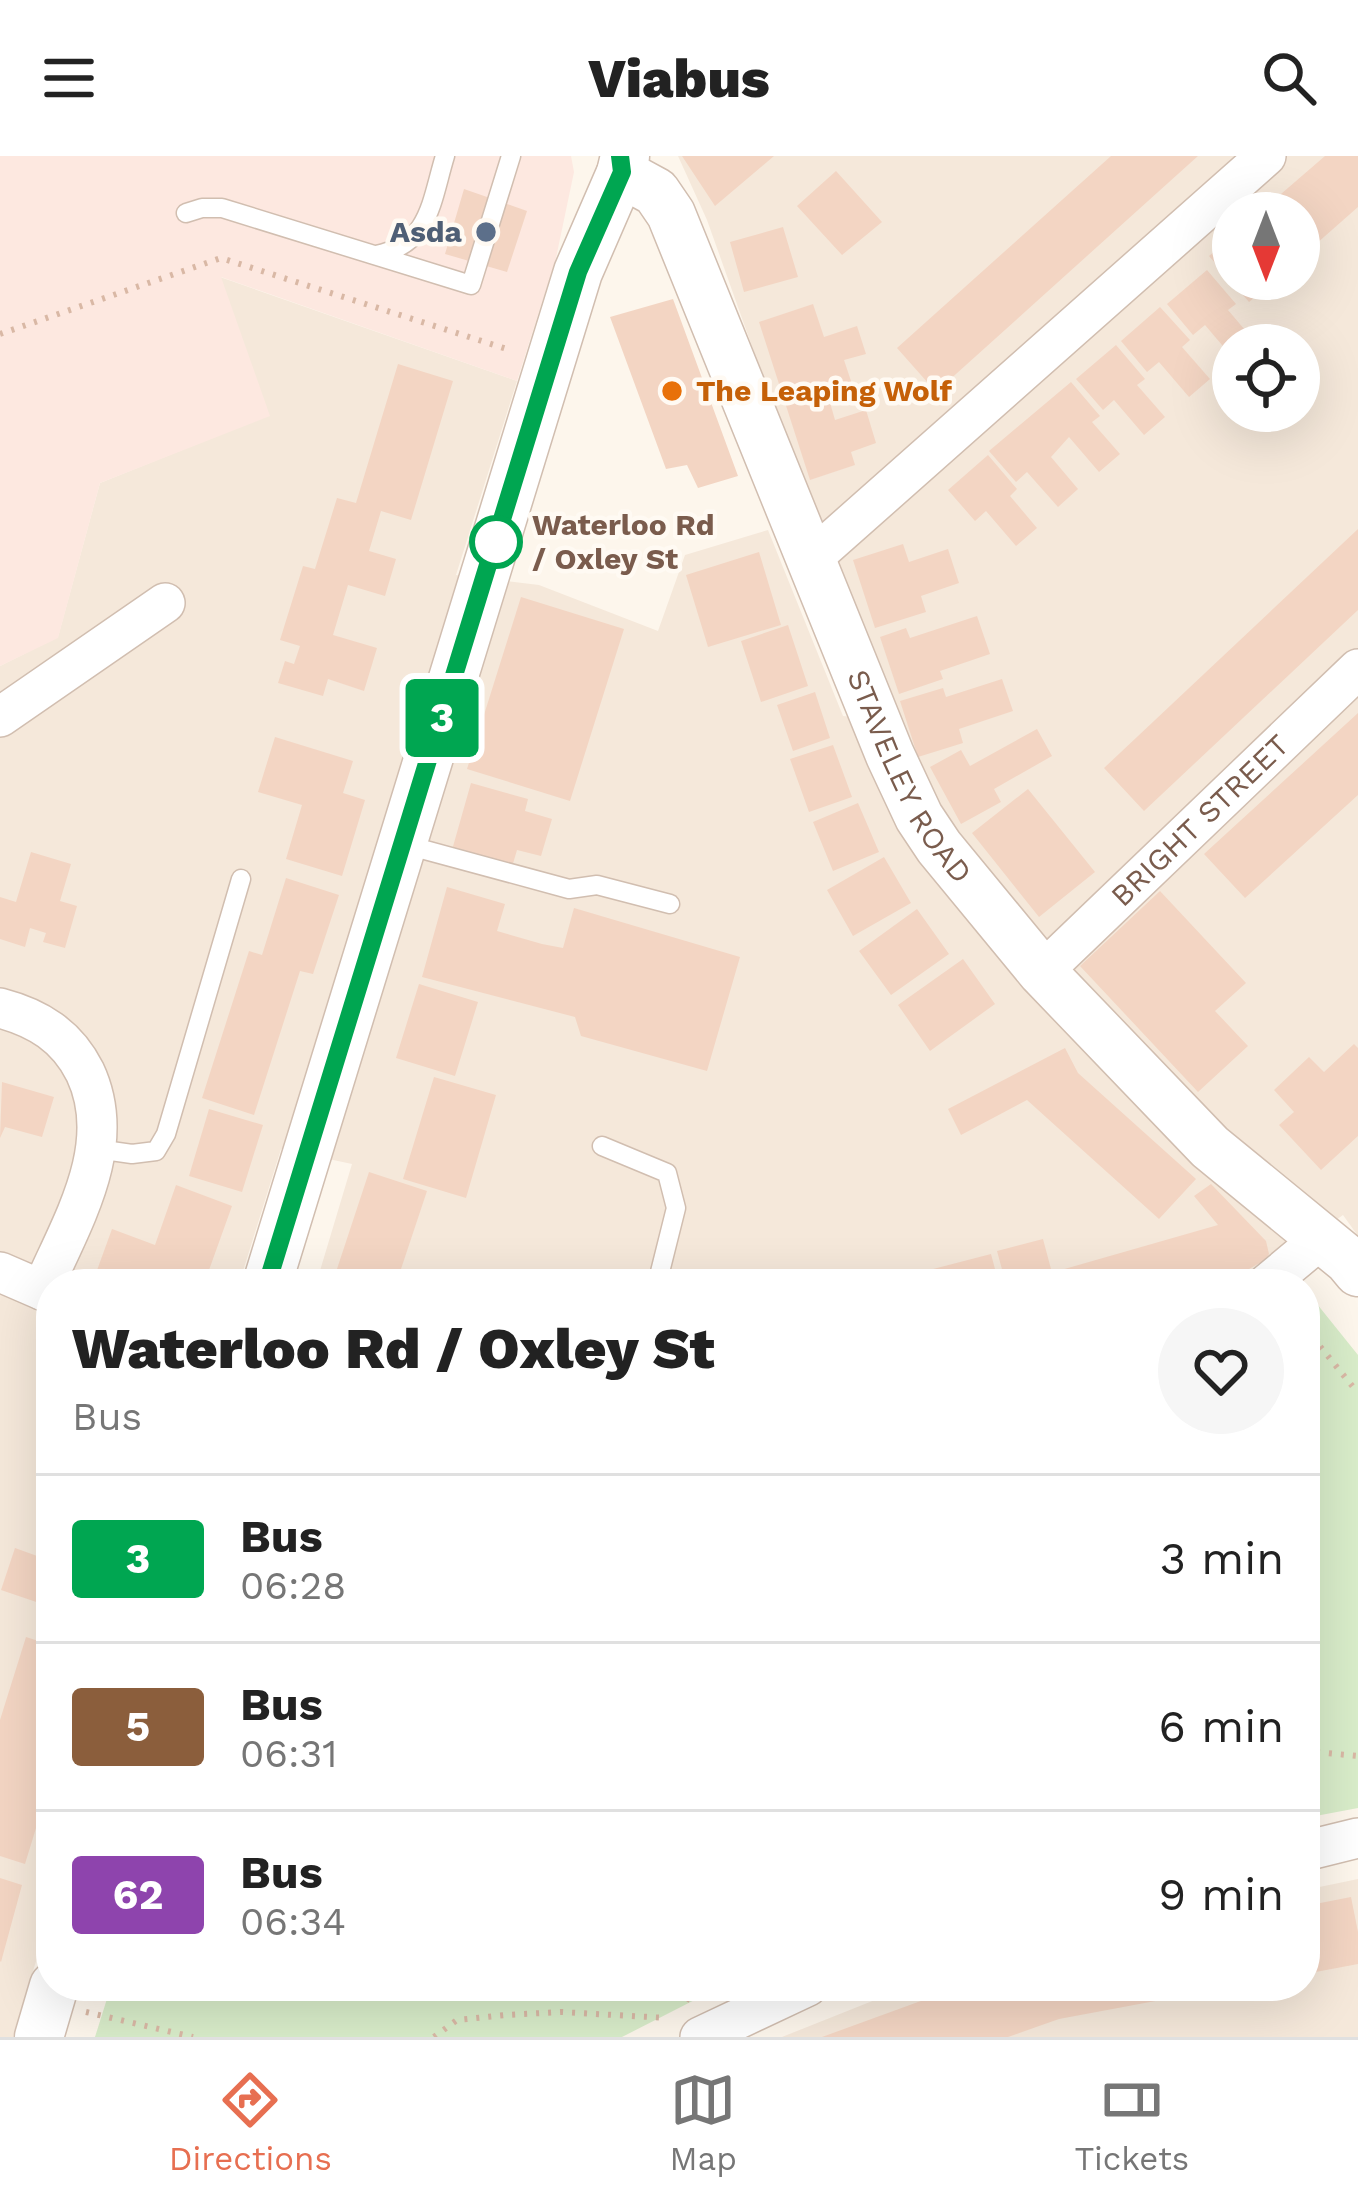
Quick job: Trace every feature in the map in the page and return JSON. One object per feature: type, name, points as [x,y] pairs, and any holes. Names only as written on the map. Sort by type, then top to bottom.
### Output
[{"type":"street","points":[[810,560],[1266,156]]},
{"type":"street","points":[[272,1269],[578,272],[622,162]]},
{"type":"street","name":"STAVELEY ROAD","points":[[622,162],[656,192],[671,214],[919,817],[1042,972],[1210,1147],[1347,1255]]},
{"type":"street","points":[[0,717],[165,603]]},
{"type":"street","name":"BRIGHT STREET","points":[[1042,972],[1358,669]]},
{"type":"street","points":[[0,1008],[31,1017],[58,1035],[93,1088],[99,1123],[97,1148],[55,1269]]},
{"type":"street","points":[[1308,1269],[1347,1255]]},
{"type":"street","points":[[0,1272],[36,1288]]},
{"type":"street","points":[[1320,1847],[1358,1838]]},
{"type":"street","points":[[687,2028],[765,2001]]},
{"type":"lane","points":[[376,255],[411,243],[424,225],[446,156]]},
{"type":"lane","points":[[186,213],[222,208],[471,286],[511,156]]},
{"type":"lane","points":[[404,844],[569,889],[597,885],[670,904]]},
{"type":"lane","points":[[97,1148],[132,1154],[156,1151],[166,1134],[241,879]]},
{"type":"lane","points":[[602,1145],[667,1173],[676,1208],[661,1269]]},
{"type":"path","points":[[0,334],[221,258],[532,357],[535,349],[553,354]]},
{"type":"path","points":[[1320,1346],[1358,1393]]},
{"type":"path","points":[[1320,1752],[1358,1756]]},
{"type":"path","points":[[47,2009],[193,2037]]},
{"type":"path","points":[[434,2037],[457,2020],[506,2015],[633,2014],[687,2028]]},
{"type":"shaded area","points":[[0,156],[571,156],[574,172],[556,258],[517,381],[221,277],[270,416],[100,483],[58,638],[0,666]]},
{"type":"shaded area","points":[[678,156],[1358,156],[1358,1236],[1343,1215],[1268,1269],[320,1269],[352,1164],[281,1149],[244,1269],[36,1269],[36,1961],[13,2037],[0,2037],[0,666],[58,637],[100,483],[269,415],[220,277],[517,381],[456,575],[539,585],[658,631],[685,555],[768,530],[843,716],[899,721],[805,495],[707,220]]},
{"type":"shaded area","points":[[1358,1879],[1358,2037],[782,2037],[872,2001],[1320,2001],[1320,1887]]},
{"type":"green space","points":[[1320,1308],[1358,1355],[1358,1808],[1320,1815]]},
{"type":"green space","points":[[106,2001],[693,2001],[622,2037],[95,2037]]},
{"type":"building","points":[[682,156],[774,156],[715,206]]},
{"type":"building","points":[[1111,156],[1198,156],[936,392],[897,348]]},
{"type":"building","points":[[1325,156],[1358,156],[1358,207],[1320,240],[1320,192],[1283,192]]},
{"type":"building","points":[[836,171],[882,222],[842,255],[797,206]]},
{"type":"building","name":"Asda","points":[[464,189],[527,211],[507,272],[445,254]]},
{"type":"building","points":[[783,227],[798,277],[744,292],[730,242]]},
{"type":"building","points":[[1207,270],[1212,276],[1212,300],[1233,300],[1236,304],[1228,310],[1240,324],[1212,324],[1212,333],[1205,325],[1193,335],[1167,304]]},
{"type":"building","name":"The Leaping Wolf","points":[[673,299],[738,476],[698,488],[687,465],[666,469],[610,317]]},
{"type":"building","points":[[813,304],[824,337],[857,326],[866,354],[844,360],[852,384],[827,392],[835,420],[866,410],[876,443],[851,452],[855,465],[810,480],[759,322]]},
{"type":"building","points":[[1160,307],[1190,340],[1182,347],[1210,379],[1189,397],[1159,362],[1147,372],[1121,341]]},
{"type":"building","points":[[1116,345],[1145,379],[1137,385],[1165,417],[1144,435],[1114,400],[1103,410],[1076,379]]},
{"type":"building","points":[[398,364],[453,381],[411,520],[381,511],[369,551],[396,559],[385,596],[348,585],[333,635],[377,648],[364,691],[328,679],[323,696],[278,683],[285,661],[294,664],[300,646],[280,640],[303,566],[315,569],[337,498],[356,503]]},
{"type":"building","points":[[1071,382],[1100,416],[1092,422],[1120,454],[1099,472],[1069,437],[1051,457],[1078,489],[1058,507],[1027,472],[1016,482],[989,451]]},
{"type":"building","points":[[988,455],[1017,489],[1010,496],[1037,528],[1016,546],[986,511],[975,521],[948,490]]},
{"type":"building","points":[[1358,529],[1358,610],[1144,811],[1104,768]]},
{"type":"building","points":[[903,544],[909,562],[948,549],[959,583],[921,596],[926,612],[875,628],[853,560]]},
{"type":"building","points":[[759,552],[781,625],[708,647],[686,575]]},
{"type":"building","points":[[521,597],[624,629],[570,801],[467,769]]},
{"type":"building","points":[[977,616],[990,654],[940,671],[943,679],[899,694],[880,637],[906,628],[910,638]]},
{"type":"building","points":[[788,625],[808,686],[761,702],[741,641]]},
{"type":"building","points":[[1002,679],[1013,711],[959,729],[963,743],[918,757],[900,701],[943,688],[946,697]]},
{"type":"building","points":[[815,692],[830,738],[793,751],[777,705]]},
{"type":"building","points":[[1358,713],[1358,795],[1245,898],[1204,854]]},
{"type":"building","points":[[1037,729],[1052,756],[994,789],[1001,802],[961,824],[930,767],[961,750],[970,766]]},
{"type":"building","points":[[275,737],[353,761],[343,793],[365,800],[342,876],[286,859],[302,805],[258,792]]},
{"type":"building","points":[[833,745],[852,797],[809,812],[790,759]]},
{"type":"building","points":[[471,783],[528,799],[525,811],[552,819],[541,856],[517,850],[512,867],[452,850]]},
{"type":"building","points":[[1028,789],[1095,872],[1039,917],[972,833]]},
{"type":"building","points":[[858,803],[879,852],[833,871],[813,822]]},
{"type":"building","points":[[31,852],[71,864],[60,901],[77,906],[65,948],[43,942],[46,933],[30,928],[25,947],[0,939],[0,897],[16,902]]},
{"type":"building","points":[[884,857],[911,903],[853,936],[827,890]]},
{"type":"building","points":[[286,878],[339,895],[313,974],[300,971],[254,1115],[202,1098],[249,951],[262,955]]},
{"type":"building","points":[[447,887],[505,904],[497,931],[542,944],[563,948],[574,908],[740,957],[707,1071],[581,1036],[575,1017],[422,977]]},
{"type":"building","points":[[1160,891],[1246,983],[1215,1011],[1248,1046],[1198,1092],[1080,966]]},
{"type":"building","points":[[917,909],[949,954],[891,995],[859,951]]},
{"type":"building","points":[[963,959],[995,1004],[930,1051],[898,1005]]},
{"type":"building","points":[[419,984],[478,1002],[455,1076],[396,1058]]},
{"type":"building","points":[[1354,1044],[1358,1048],[1358,1136],[1321,1170],[1279,1125],[1294,1112],[1274,1090],[1309,1057],[1324,1072]]},
{"type":"building","points":[[1065,1048],[1078,1073],[1196,1179],[1159,1219],[1027,1100],[961,1135],[948,1109]]},
{"type":"building","points":[[434,1077],[496,1095],[466,1198],[403,1179]]},
{"type":"building","points":[[2,1082],[54,1097],[42,1137],[5,1127],[0,1138]]},
{"type":"building","points":[[209,1109],[263,1125],[242,1192],[189,1176]]},
{"type":"building","points":[[369,1172],[427,1191],[401,1269],[337,1269]]},
{"type":"building","points":[[1211,1184],[1266,1241],[1269,1254],[1265,1260],[1249,1269],[1064,1269],[1218,1225],[1194,1196]]},
{"type":"building","points":[[176,1185],[232,1206],[209,1269],[97,1269],[112,1229],[155,1245]]},
{"type":"building","points":[[1043,1239],[1051,1269],[1002,1269],[997,1251]]},
{"type":"building","points":[[991,1254],[995,1269],[933,1269]]},
{"type":"building","points":[[15,1548],[36,1556],[36,1602],[1,1590]]},
{"type":"building","points":[[26,1637],[36,1640],[36,1828],[25,1864],[0,1856],[0,1720]]},
{"type":"building","points":[[0,1878],[22,1885],[1,1962],[0,1961]]},
{"type":"building","points":[[1351,1897],[1358,1964],[1320,1971],[1320,1903]]},
{"type":"building","points":[[921,2001],[1155,2001],[1059,2019],[1008,2037],[822,2037]]},
{"type":"bus line","name":"3","points":[[272,1269],[578,272],[622,172],[620,156]]},
{"type":"place","name":"Asda","points":[[486,232]]},
{"type":"place","name":"The Leaping Wolf","points":[[672,391]]},
{"type":"place","name":"Waterloo Rd / Oxley St","points":[[496,542]]}]
